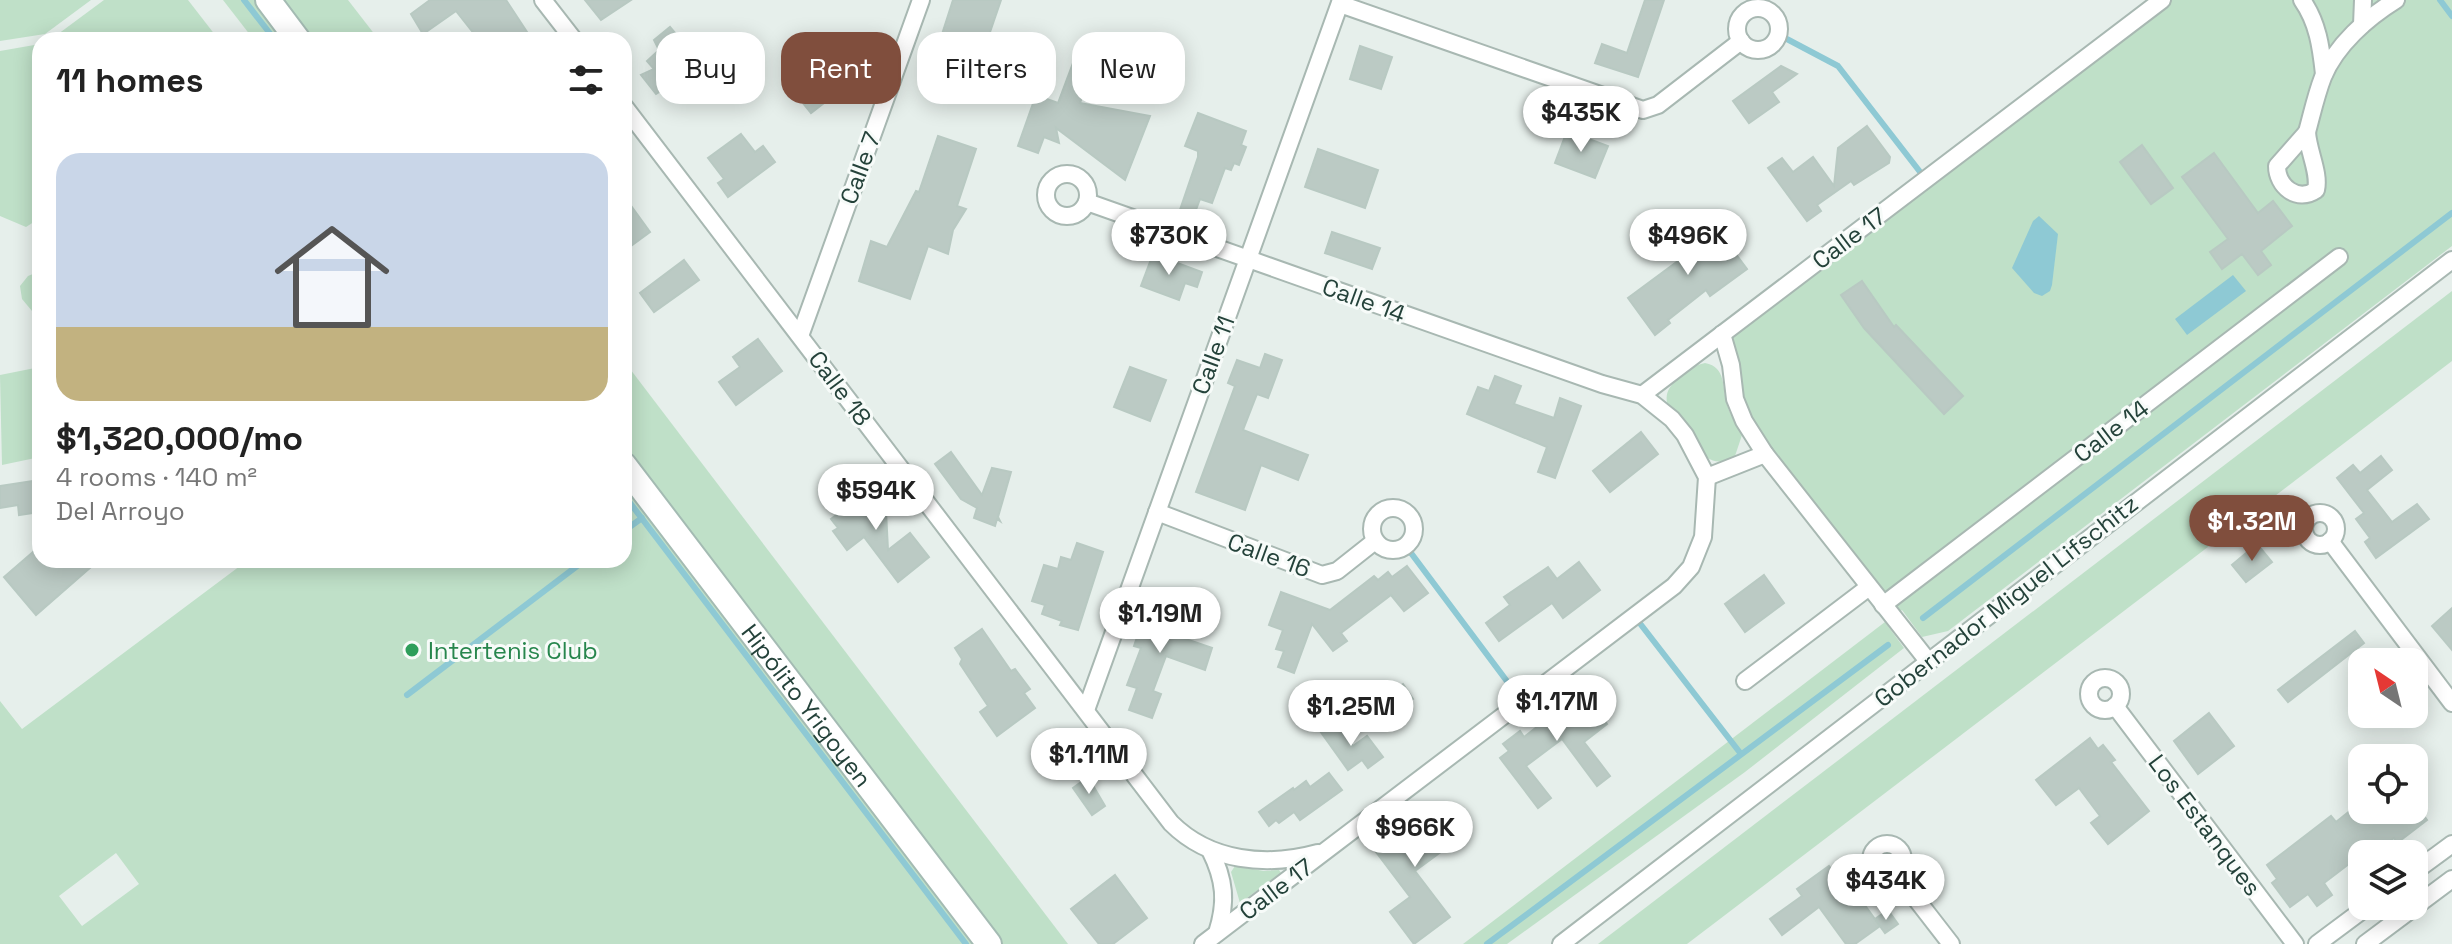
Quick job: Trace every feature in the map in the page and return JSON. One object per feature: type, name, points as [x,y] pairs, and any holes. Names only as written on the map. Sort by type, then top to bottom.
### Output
[{"type":"main road","points":[[268,0],[292,32]]},
{"type":"main road","name":"Hipólito Yrigoyen","points":[[632,475],[989,944]]},
{"type":"street","points":[[543,0],[568,32]]},
{"type":"street","name":"Calle 7","points":[[800,336],[921,0]]},
{"type":"street","name":"Calle 17","points":[[2139,18],[2148,0]]},
{"type":"street","name":"Calle 17","points":[[1642,395],[2162,0]]},
{"type":"street","points":[[2362,25],[2363,0]]},
{"type":"street","points":[[2307,132],[2324,74],[2362,25],[2396,0]]},
{"type":"street","points":[[1341,2],[1643,110],[1658,105],[1741,41]]},
{"type":"street","name":"Calle 11","points":[[1086,710],[1341,2]]},
{"type":"street","points":[[2311,5],[2320,39],[2324,74]]},
{"type":"street","name":"Calle 18","points":[[632,116],[1171,823],[1186,838],[1210,850],[1239,858],[1268,861],[1298,859],[1327,851]]},
{"type":"street","name":"Calle 14","points":[[1087,202],[1602,384],[1642,395]]},
{"type":"street","name":"Calle 14","points":[[1883,605],[2339,257]]},
{"type":"street","name":"Gobernador Miguel Lifschitz","points":[[1561,944],[2452,260]]},
{"type":"street","points":[[1722,334],[1731,365],[1735,399],[1744,421],[1765,454],[1928,661]]},
{"type":"street","points":[[1642,395],[1672,419],[1685,435],[1707,477],[1765,454]]},
{"type":"street","name":"Calle 17","points":[[1203,944],[1674,586],[1691,567],[1703,537],[1707,477]]},
{"type":"street","name":"Calle 16","points":[[1157,512],[1322,575],[1337,571],[1375,541]]},
{"type":"street","points":[[2330,541],[2452,703]]},
{"type":"street","points":[[1745,681],[1869,587]]},
{"type":"street","name":"Los Estanques","points":[[2115,706],[2295,944]]},
{"type":"street","points":[[2428,862],[2452,844]]},
{"type":"street","points":[[1210,850],[1220,870],[1225,891],[1224,913],[1217,933]]},
{"type":"street","points":[[1896,873],[1951,944]]},
{"type":"street","points":[[2365,944],[2452,879]]},
{"type":"street","points":[[2317,944],[2349,920]]},
{"type":"green space","points":[[0,0],[91,0],[48,32],[32,32],[32,36],[0,41]]},
{"type":"green space","points":[[104,0],[188,0],[213,32],[61,32]]},
{"type":"green space","points":[[223,0],[254,0],[279,32],[248,32]]},
{"type":"green space","points":[[281,0],[348,0],[373,32],[305,32]]},
{"type":"green space","points":[[2162,0],[2452,0],[2452,246],[1948,631],[1922,637],[1902,610],[1893,617],[1744,421],[1722,334]]},
{"type":"green space","points":[[32,45],[32,223],[26,227],[0,216],[0,51]]},
{"type":"green space","points":[[32,274],[32,311],[22,299],[20,286]]},
{"type":"green space","points":[[2452,291],[2452,361],[1687,944],[1598,944]]},
{"type":"green space","points":[[1705,363],[1712,365],[1720,374],[1728,409],[1742,435],[1735,456],[1724,461],[1706,457],[1674,418],[1667,398],[1669,388],[1678,379]]},
{"type":"green space","points":[[32,369],[32,459],[2,465],[0,375]]},
{"type":"green space","points":[[632,372],[1068,944],[1001,944],[632,462]]},
{"type":"green space","points":[[632,494],[975,944],[0,944],[0,701],[22,729],[237,568],[632,568]],"holes":[[[116,853],[139,884],[82,926],[59,896]]]},
{"type":"green space","points":[[1885,622],[1904,648],[1745,772],[1507,944],[1463,944]]},
{"type":"green space","points":[[1235,866],[1279,870],[1281,873],[1240,903],[1231,872]]},
{"type":"water","points":[[2039,216],[2058,234],[2052,285],[2050,291],[2042,296],[2034,293],[2012,268],[2033,221]]},
{"type":"water","points":[[2233,275],[2246,291],[2187,335],[2175,319]]},
{"type":"building","points":[[430,0],[506,0],[527,32],[473,32],[456,11],[422,32],[411,14]]},
{"type":"building","points":[[585,0],[631,0],[601,20]]},
{"type":"building","points":[[953,0],[1001,0],[990,32],[943,32]]},
{"type":"building","points":[[1645,0],[1664,0],[1638,77],[1595,63],[1602,44],[1627,53]]},
{"type":"building","points":[[1360,46],[1392,57],[1381,89],[1350,79]]},
{"type":"building","points":[[656,53],[656,94],[641,75],[654,69],[647,61]]},
{"type":"building","points":[[1072,66],[1072,104],[1150,116],[1125,180],[1056,128],[1059,143],[1044,137],[1038,153],[1018,146],[1033,104],[1058,103]]},
{"type":"building","points":[[1781,66],[1797,74],[1772,92],[1779,102],[1749,123],[1733,101]]},
{"type":"building","points":[[804,104],[823,104],[811,113]]},
{"type":"building","points":[[1198,113],[1246,131],[1241,145],[1246,147],[1239,165],[1234,163],[1231,170],[1225,168],[1212,203],[1200,199],[1194,215],[1180,210],[1198,157],[1198,151],[1185,146]]},
{"type":"building","points":[[1867,126],[1890,157],[1889,163],[1854,185],[1851,181],[1817,205],[1821,211],[1807,221],[1768,168],[1782,158],[1793,172],[1813,157],[1834,186],[1838,148]]},
{"type":"building","points":[[1567,131],[1608,146],[1595,178],[1555,163]]},
{"type":"building","points":[[741,134],[755,152],[763,146],[775,162],[728,197],[718,183],[724,179],[708,158]]},
{"type":"building","points":[[938,136],[976,149],[957,206],[966,209],[953,230],[948,254],[928,246],[910,299],[859,281],[871,241],[887,247],[916,191],[919,192]]},
{"type":"building","points":[[2142,145],[2173,188],[2151,204],[2120,162]]},
{"type":"building","points":[[1318,149],[1378,170],[1365,208],[1305,187]]},
{"type":"building","points":[[2214,153],[2258,213],[2273,201],[2292,226],[2261,251],[2271,265],[2258,275],[2242,254],[2222,269],[2210,252],[2228,239],[2182,177]]},
{"type":"building","points":[[632,207],[650,232],[632,245]]},
{"type":"building","points":[[1714,225],[1747,269],[1710,296],[1706,290],[1668,320],[1670,323],[1655,335],[1628,298],[1682,258],[1671,244],[1693,228],[1699,236]]},
{"type":"building","points":[[1332,232],[1380,248],[1372,269],[1325,253]]},
{"type":"building","points":[[1153,254],[1202,272],[1197,287],[1185,283],[1179,300],[1141,286]]},
{"type":"building","points":[[684,260],[699,280],[654,312],[640,293]]},
{"type":"building","points":[[1862,281],[1894,327],[1896,325],[1963,396],[1944,414],[1864,328],[1841,295]]},
{"type":"building","points":[[758,339],[782,371],[736,405],[719,382],[740,367],[733,357]]},
{"type":"building","points":[[1265,354],[1282,360],[1268,398],[1257,394],[1243,430],[1308,455],[1298,480],[1261,465],[1245,510],[1196,492],[1235,386],[1228,383],[1237,360],[1260,368]]},
{"type":"building","points":[[1130,367],[1166,380],[1150,421],[1114,407]]},
{"type":"building","points":[[1495,376],[1521,386],[1514,404],[1554,418],[1560,398],[1581,406],[1555,478],[1538,472],[1547,447],[1467,414],[1478,387],[1489,391]]},
{"type":"building","points":[[1641,432],[1658,454],[1610,492],[1593,471]]},
{"type":"building","points":[[951,452],[982,495],[992,468],[1011,472],[998,517],[1000,521],[997,519],[995,526],[974,518],[977,508],[961,499],[935,464]]},
{"type":"building","points":[[2381,456],[2392,470],[2367,490],[2392,522],[2417,504],[2429,519],[2376,558],[2365,542],[2370,538],[2356,519],[2364,513],[2337,478],[2353,465],[2360,473]]},
{"type":"building","points":[[32,481],[32,513],[19,515],[18,505],[0,508],[0,486]]},
{"type":"building","points":[[863,481],[874,497],[879,494],[890,508],[886,511],[888,550],[910,533],[929,557],[898,582],[864,537],[847,550],[833,531],[838,528],[831,519],[851,504],[844,496]]},
{"type":"building","points":[[1077,543],[1103,552],[1078,630],[1060,625],[1062,621],[1042,614],[1045,605],[1032,601],[1044,565],[1058,569],[1061,557],[1071,560]]},
{"type":"building","points":[[2257,544],[2272,562],[2246,582],[2232,565]]},
{"type":"building","points":[[32,553],[32,568],[90,568],[36,615],[4,577]]},
{"type":"building","points":[[1579,562],[1600,590],[1563,618],[1552,603],[1499,641],[1486,623],[1510,605],[1504,597],[1548,567],[1557,579]]},
{"type":"building","points":[[1407,566],[1428,593],[1404,611],[1391,595],[1341,633],[1347,641],[1333,651],[1312,624],[1294,673],[1278,667],[1284,651],[1276,649],[1283,630],[1269,625],[1281,592],[1330,610],[1374,576],[1378,580],[1388,572],[1392,577]]},
{"type":"building","points":[[1764,575],[1784,603],[1745,632],[1725,604]]},
{"type":"building","points":[[1149,602],[1184,614],[1177,636],[1212,648],[1205,670],[1166,656],[1153,691],[1161,694],[1152,718],[1129,710],[1137,688],[1127,685],[1141,648],[1134,646]]},
{"type":"building","points":[[2452,608],[2452,650],[2432,626]]},
{"type":"building","points":[[982,629],[1011,671],[1015,669],[1030,689],[1024,693],[1035,708],[997,736],[980,712],[988,706],[960,664],[962,659],[955,648]]},
{"type":"building","points":[[2355,631],[2364,643],[2358,648],[2348,648],[2348,655],[2288,702],[2278,690]]},
{"type":"building","points":[[1403,684],[1413,699],[1407,703],[1411,709],[1396,719],[1381,698]]},
{"type":"building","points":[[1577,684],[1607,724],[1584,742],[1610,776],[1597,786],[1562,739],[1526,766],[1551,798],[1538,808],[1500,758],[1509,751],[1503,744],[1520,731],[1524,737],[1565,705],[1559,698]]},
{"type":"building","points":[[2209,713],[2234,746],[2198,774],[2174,741]]},
{"type":"building","points":[[1334,720],[1353,746],[1367,736],[1383,757],[1368,768],[1362,760],[1348,770],[1320,731]]},
{"type":"building","points":[[2090,738],[2098,749],[2103,745],[2115,760],[2111,762],[2149,811],[2108,844],[2091,823],[2100,816],[2079,788],[2056,805],[2036,780]]},
{"type":"building","points":[[1329,773],[1342,790],[1300,820],[1294,812],[1269,826],[1259,812],[1293,788],[1306,781],[1310,787]]},
{"type":"building","points":[[1088,777],[1105,806],[1092,815],[1073,788]]},
{"type":"building","points":[[1425,807],[1432,816],[1437,813],[1457,840],[1415,871],[1450,917],[1414,944],[1390,912],[1410,897],[1370,844]]},
{"type":"building","points":[[2348,812],[2348,824],[2422,824],[2401,840],[2348,840],[2348,865],[2324,883],[2332,895],[2317,906],[2308,894],[2290,907],[2272,883],[2277,879],[2267,865],[2331,816],[2336,822]]},
{"type":"building","points":[[1829,866],[1857,903],[1861,900],[1880,926],[1855,944],[1846,944],[1819,907],[1782,935],[1770,919],[1802,896],[1797,889]]},
{"type":"building","points":[[1115,875],[1147,918],[1113,944],[1099,944],[1071,909]]},
{"type":"building","points":[[1888,910],[1898,924],[1885,933],[1875,919]]},
{"type":"waterway","points":[[244,0],[269,32]]},
{"type":"waterway","points":[[2440,0],[2452,16]]},
{"type":"waterway","points":[[1785,38],[1838,66],[1924,177]]},
{"type":"waterway","points":[[1923,618],[2452,213]]},
{"type":"waterway","points":[[632,506],[966,944]]},
{"type":"waterway","points":[[632,525],[642,518]]},
{"type":"waterway","points":[[1408,549],[1521,700]]},
{"type":"waterway","points":[[407,695],[574,568]]},
{"type":"waterway","points":[[1635,617],[1741,754]]},
{"type":"waterway","points":[[1487,944],[1888,645]]},
{"type":"place","name":"Intertenis Club","points":[[412,650]]}]
